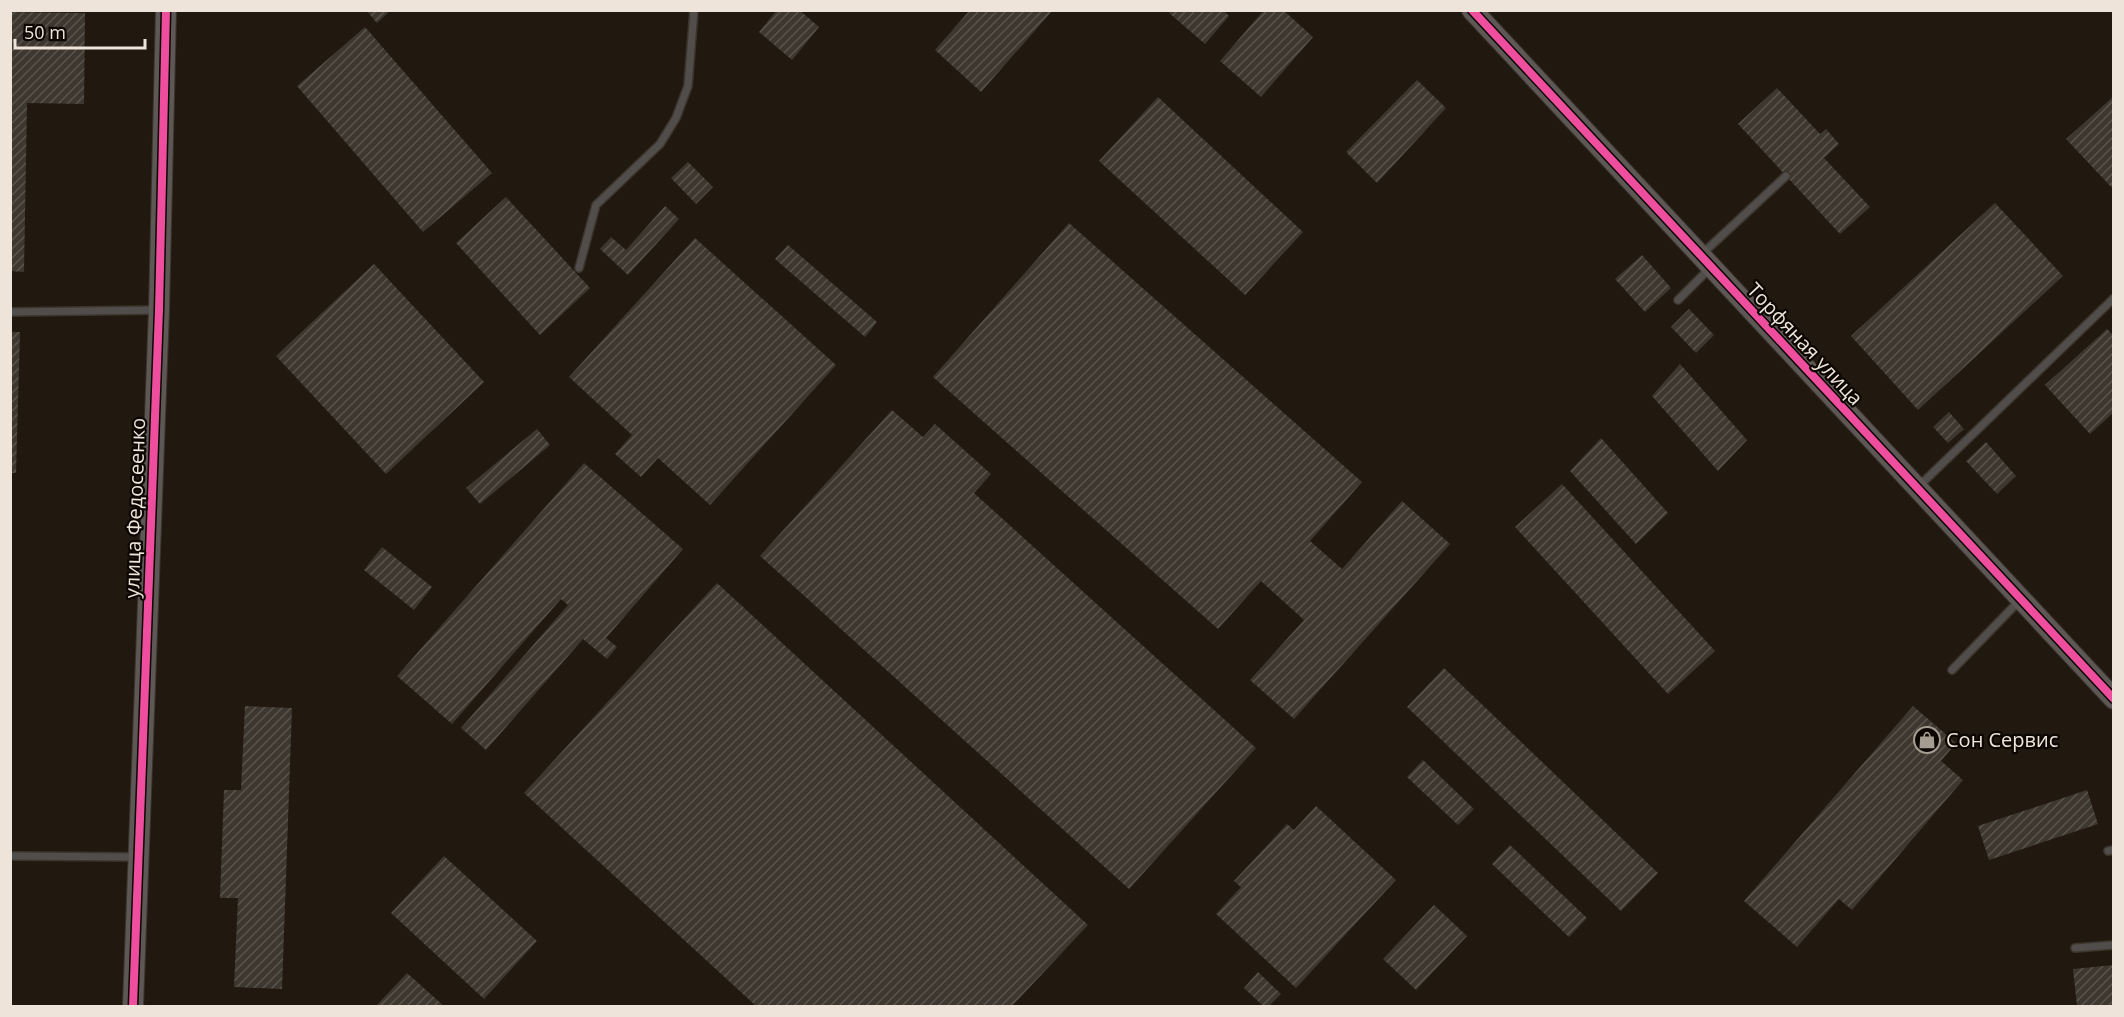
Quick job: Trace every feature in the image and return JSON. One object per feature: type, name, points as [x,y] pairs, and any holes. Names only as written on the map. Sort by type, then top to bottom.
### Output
[{"type":"street","name":"улица Федосеенко","points":[[133,1006],[159,310],[166,10]]},
{"type":"street","name":"Торфяная улица","points":[[1472,10],[2114,699]]},
{"type":"lane","points":[[579,268],[596,206],[660,144],[676,118],[687,86],[694,10]]},
{"type":"lane","points":[[1678,300],[1706,262],[1786,176]]},
{"type":"lane","points":[[1916,489],[2114,298]]},
{"type":"lane","points":[[10,312],[159,310]]},
{"type":"lane","points":[[1952,670],[2020,600]]},
{"type":"lane","points":[[14,856],[139,857]]},
{"type":"lane","points":[[2075,948],[2114,945]]},
{"type":"building","points":[[366,10],[391,10],[377,23]]},
{"type":"building","points":[[777,10],[799,10],[819,27],[792,60],[759,32]]},
{"type":"building","points":[[970,10],[1053,10],[981,92],[935,50]]},
{"type":"building","points":[[1170,10],[1223,10],[1229,16],[1205,44],[1169,13]]},
{"type":"building","points":[[1264,10],[1283,10],[1313,37],[1261,97],[1220,61]]},
{"type":"building","points":[[10,12],[85,13],[84,104],[27,103],[24,272],[10,271]]},
{"type":"building","points":[[365,27],[492,173],[423,232],[297,86]]},
{"type":"building","points":[[1417,80],[1446,108],[1377,183],[1346,152]]},
{"type":"building","points":[[1777,88],[1820,134],[1826,129],[1839,144],[1824,158],[1870,207],[1840,234],[1738,124]]},
{"type":"building","points":[[2114,96],[2114,190],[2066,139]]},
{"type":"building","points":[[1158,97],[1303,232],[1245,295],[1099,161]]},
{"type":"building","points":[[688,162],[713,187],[696,204],[671,178]]},
{"type":"building","points":[[506,197],[590,288],[540,335],[456,243]]},
{"type":"building","points":[[1995,203],[2063,276],[1918,410],[1851,336]]},
{"type":"building","points":[[665,206],[679,219],[628,275],[600,249],[611,237],[626,250]]},
{"type":"building","points":[[1069,223],[1362,482],[1310,541],[1342,569],[1402,501],[1450,544],[1294,719],[1250,680],[1304,620],[1261,581],[1218,629],[933,377]]},
{"type":"building","points":[[695,238],[836,365],[710,505],[658,458],[641,477],[615,454],[632,435],[569,377]]},
{"type":"building","points":[[788,245],[877,322],[865,337],[775,259]]},
{"type":"building","points":[[1642,255],[1671,288],[1645,312],[1615,279]]},
{"type":"building","points":[[374,264],[484,382],[386,474],[276,356]]},
{"type":"building","points":[[1689,309],[1714,335],[1696,353],[1671,327]]},
{"type":"building","points":[[2107,329],[2114,336],[2114,412],[2090,434],[2045,385]]},
{"type":"building","points":[[10,332],[20,332],[16,473],[10,473]]},
{"type":"building","points":[[1680,364],[1747,440],[1718,471],[1652,396]]},
{"type":"building","points":[[892,410],[923,437],[935,424],[991,474],[974,493],[1256,748],[1129,889],[760,556]]},
{"type":"building","points":[[1949,412],[1964,429],[1948,443],[1933,427]]},
{"type":"building","points":[[537,429],[550,445],[480,504],[466,488]]},
{"type":"building","points":[[1601,438],[1668,513],[1636,544],[1570,471]]},
{"type":"building","points":[[1986,442],[2016,476],[1997,494],[1966,461]]},
{"type":"building","points":[[584,463],[683,549],[606,638],[617,647],[607,659],[583,639],[486,750],[461,728],[568,605],[561,599],[452,724],[397,676]]},
{"type":"building","points":[[1562,484],[1715,651],[1668,694],[1515,527]]},
{"type":"building","points":[[382,547],[432,587],[414,610],[364,570]]},
{"type":"building","points":[[717,583],[1088,925],[1012,1006],[756,1006],[524,793]]},
{"type":"building","points":[[1444,668],[1658,873],[1621,911],[1407,707]]},
{"type":"building","points":[[245,706],[292,708],[282,989],[234,987],[238,898],[220,898],[224,790],[241,790]]},
{"type":"building","points":[[1913,706],[1956,743],[1941,761],[1963,780],[1852,910],[1839,899],[1797,947],[1744,901]]},
{"type":"building","points":[[1423,760],[1474,809],[1458,825],[1407,777]]},
{"type":"building","points":[[2087,790],[2098,824],[1989,860],[1978,826]]},
{"type":"building","points":[[1316,806],[1396,880],[1296,988],[1216,914],[1241,887],[1234,881],[1287,824],[1294,830]]},
{"type":"building","points":[[1510,845],[1587,918],[1569,937],[1492,864]]},
{"type":"building","points":[[444,856],[537,941],[484,999],[391,913]]},
{"type":"building","points":[[1434,905],[1467,936],[1416,990],[1383,959]]},
{"type":"building","points":[[2114,965],[2114,1006],[2077,1006],[2073,969]]},
{"type":"building","points":[[1258,972],[1281,994],[1269,1006],[1263,1006],[1244,988]]},
{"type":"building","points":[[407,973],[444,1006],[376,1006]]},
{"type":"cycle path","points":[[133,1006],[159,310],[166,10]]},
{"type":"cycle path","points":[[1472,10],[2114,699]]},
{"type":"place","name":"Сон Сервис","points":[[1927,740]]}]
